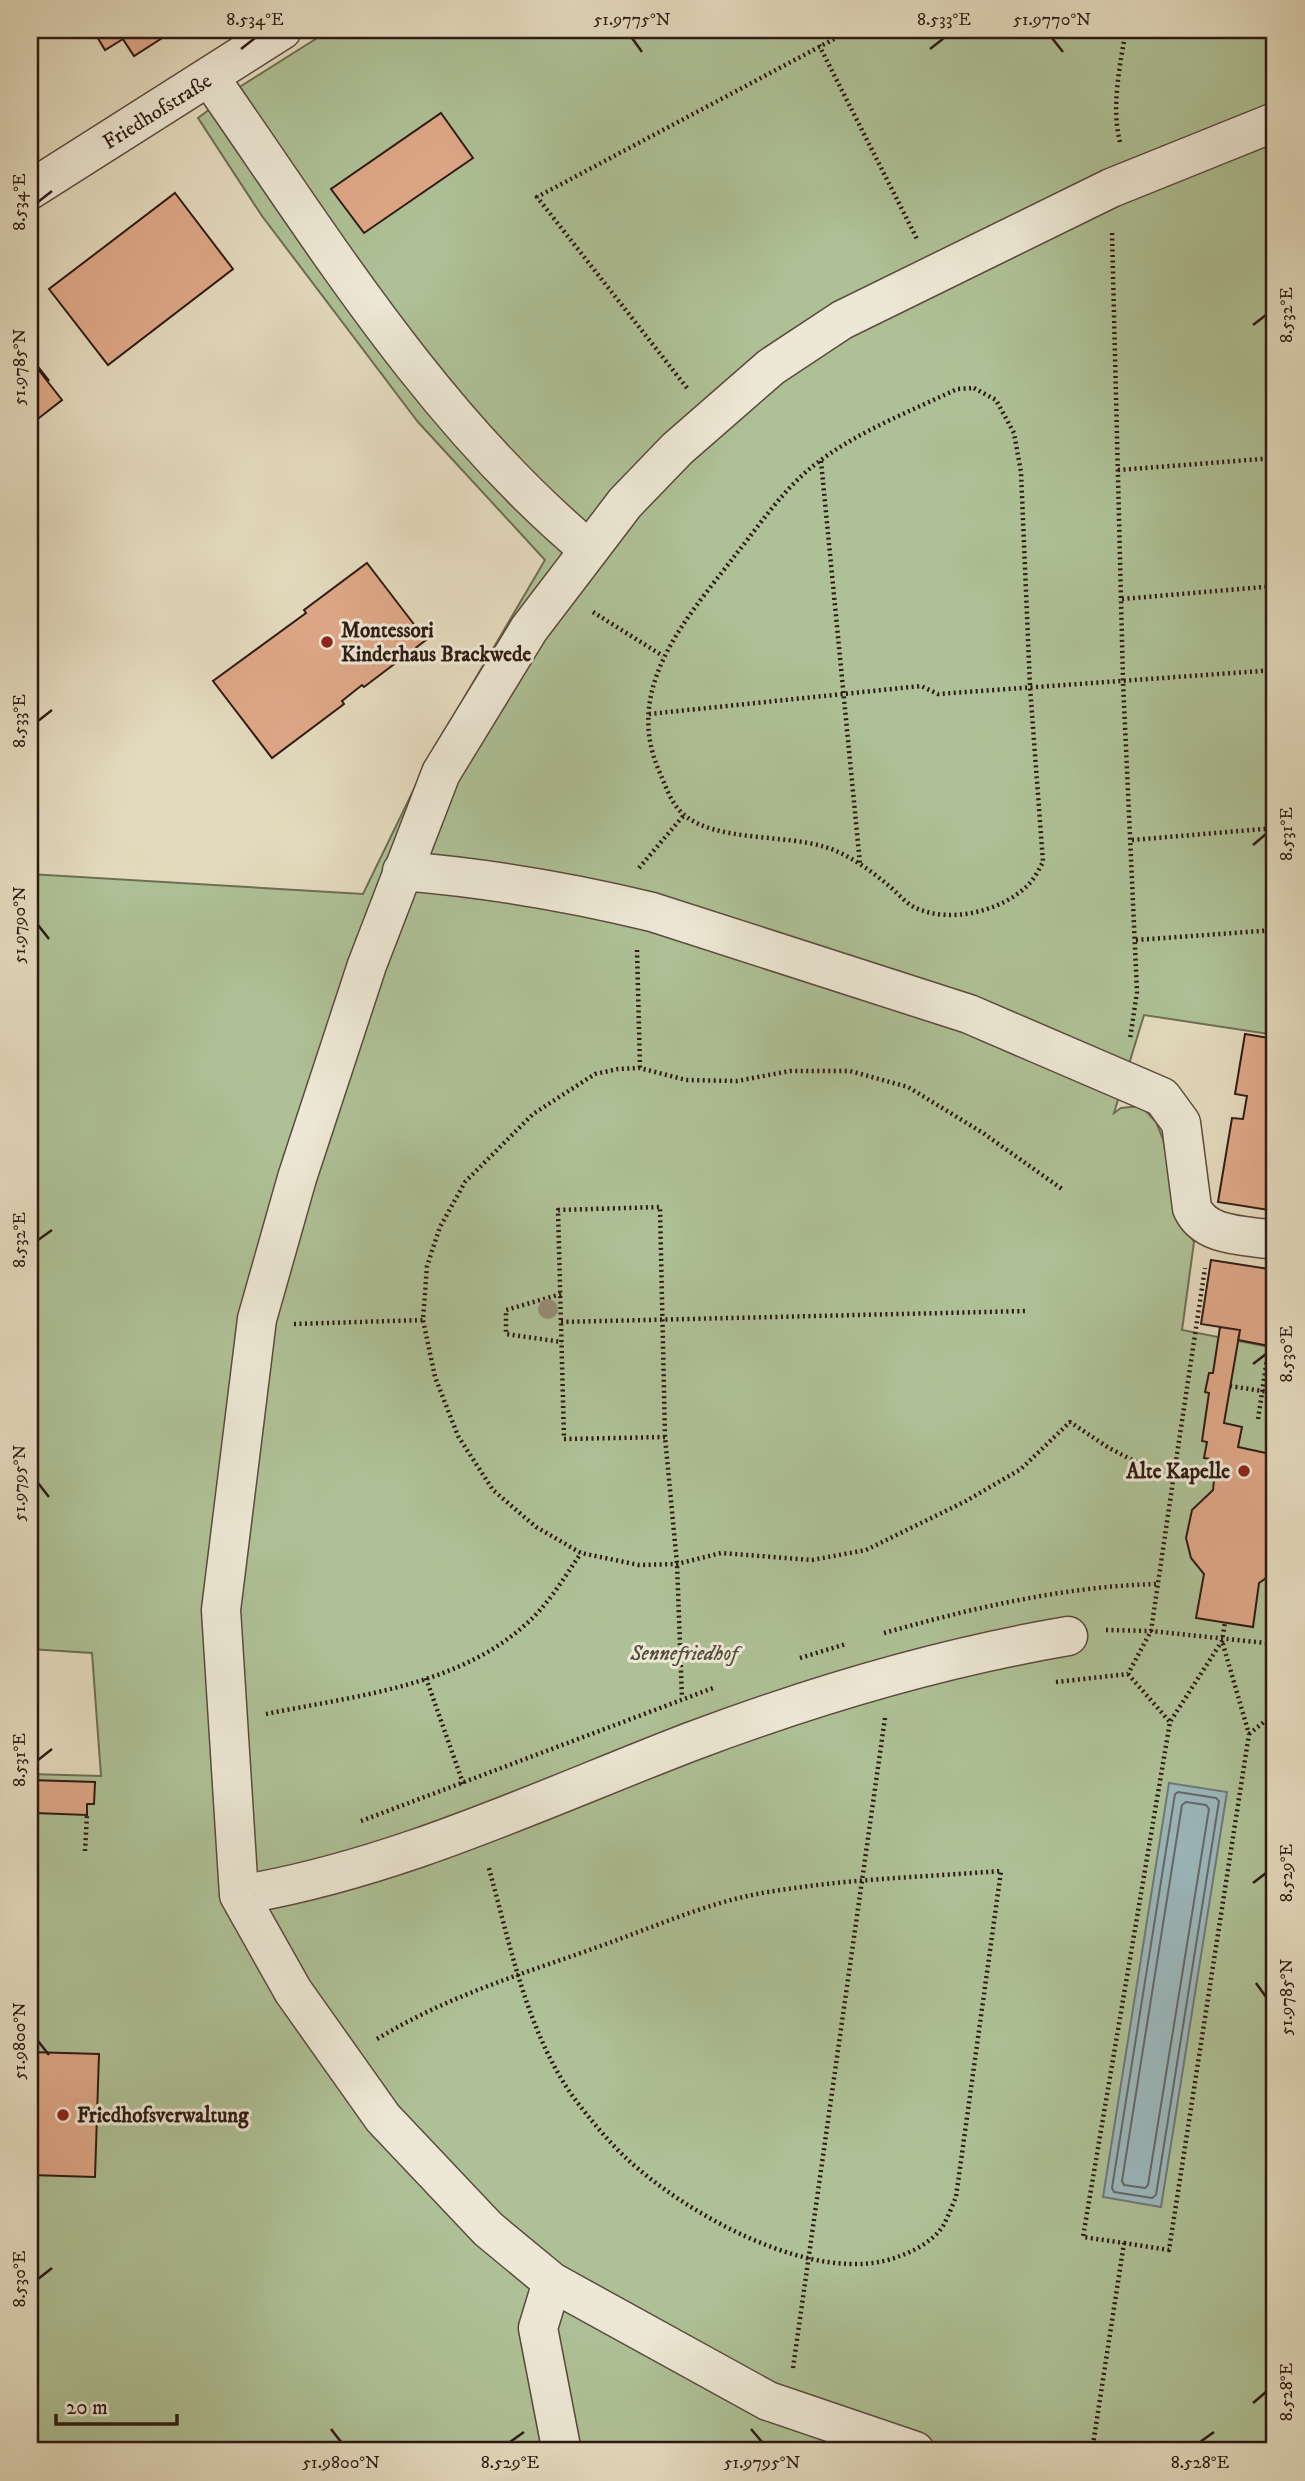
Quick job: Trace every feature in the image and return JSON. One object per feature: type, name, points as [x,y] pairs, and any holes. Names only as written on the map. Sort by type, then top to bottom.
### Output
[{"type":"street","name":"Friedhofstraße","points":[[30,190],[282,30]]},
{"type":"street","points":[[210,78],[315,234],[462,425],[560,526],[588,549]]},
{"type":"street","points":[[915,2451],[768,2401],[552,2282],[488,2229],[383,2118],[293,1992],[239,1895],[221,1610],[257,1319],[306,1153],[367,965],[441,773],[500,675],[558,590],[588,549],[642,485],[771,367],[842,320],[1121,184],[1275,122]]},
{"type":"street","points":[[402,871],[468,876],[623,905],[968,1014],[1119,1077],[1162,1097],[1181,1123],[1192,1208],[1198,1221],[1211,1229],[1275,1240]]},
{"type":"street","points":[[239,1895],[327,1878],[477,1827],[693,1741],[875,1681],[997,1649],[1068,1636]]},
{"type":"street","points":[[552,2282],[538,2328],[561,2442],[557,2451]]},
{"type":"path","points":[[712,419],[537,197],[850,30]]},
{"type":"path","points":[[1119,1077],[1132,1030],[1137,992],[1118,470],[1121,184],[1117,131],[1120,65],[1126,30]]},
{"type":"path","points":[[820,45],[934,275]]},
{"type":"path","points":[[974,388],[996,400],[1014,433],[1021,472],[1030,687],[1043,862],[1030,884],[1002,903],[971,913],[947,916],[916,908],[860,864],[827,847],[781,837],[733,834],[695,822],[674,804],[650,751],[651,687],[663,656],[709,590],[782,496],[821,460],[848,442],[957,389],[974,388]]},
{"type":"path","points":[[1118,470],[1275,458]]},
{"type":"path","points":[[821,460],[860,864]]},
{"type":"path","points":[[1122,599],[1275,586]]},
{"type":"path","points":[[558,590],[663,656]]},
{"type":"path","points":[[649,713],[921,687],[938,694],[1275,670]]},
{"type":"path","points":[[640,1068],[623,905],[684,815]]},
{"type":"path","points":[[1132,840],[1275,828]]},
{"type":"path","points":[[1136,940],[1275,930]]},
{"type":"path","points":[[1062,1189],[983,1133],[908,1087],[850,1071],[790,1072],[737,1081],[686,1080],[640,1068],[595,1074],[533,1114],[465,1182],[440,1227],[427,1266],[423,1320],[435,1377],[458,1436],[493,1490],[536,1527],[581,1553],[639,1565],[677,1564],[722,1553],[812,1560],[866,1550],[966,1501],[1021,1469],[1070,1423],[1109,1448],[1173,1481]]},
{"type":"path","points":[[666,1437],[564,1439],[558,1210],[660,1207],[666,1437],[677,1564],[682,1698]]},
{"type":"path","points":[[1128,1674],[1152,1631],[1202,1284]]},
{"type":"path","points":[[561,1294],[506,1310],[506,1334],[562,1342]]},
{"type":"path","points":[[561,1322],[1027,1311]]},
{"type":"path","points":[[257,1319],[308,1326],[423,1320]]},
{"type":"path","points":[[1258,1419],[1269,1346]]},
{"type":"path","points":[[1230,1386],[1275,1393]]},
{"type":"path","points":[[228,1721],[399,1687],[453,1669],[493,1648],[526,1625],[553,1594],[581,1553]]},
{"type":"path","points":[[1222,1640],[1249,1734],[1168,2250],[1083,2237],[1170,1722],[1222,1640],[1225,1622]]},
{"type":"path","points":[[1068,1636],[1121,1629],[1275,1644]]},
{"type":"path","points":[[1049,1683],[1128,1674]]},
{"type":"path","points":[[1128,1674],[1170,1722]]},
{"type":"path","points":[[341,2061],[402,2024],[475,1988],[519,1973],[713,1905],[767,1892],[864,1881],[1000,1871],[956,2197],[942,2228],[918,2249],[889,2260],[851,2266],[808,2259],[744,2235],[677,2197],[626,2158],[574,2097],[542,2039],[519,1973],[477,1827],[426,1678]]},
{"type":"path","points":[[787,2407],[864,1881],[885,1718],[875,1681]]},
{"type":"path","points":[[1249,1734],[1275,1713]]},
{"type":"path","points":[[875,1720],[897,1715]]},
{"type":"path","points":[[33,1850],[35,1813]]},
{"type":"path","points":[[85,1851],[87,1815]]},
{"type":"path","points":[[477,1872],[501,1863]]},
{"type":"path","points":[[1092,2451],[1124,2243]]},
{"type":"green space","name":"Sennefriedhof","points":[[330,30],[1275,30],[1275,1035],[1144,1015],[1114,1113],[1121,1108],[1141,1106],[1156,1122],[1163,1139],[1178,1214],[1194,1242],[1182,1330],[1275,1348],[1275,2451],[30,2451],[30,1774],[101,1776],[92,1653],[30,1649],[30,874],[363,894],[430,756],[545,560],[418,422],[262,216],[198,118],[241,86]]},
{"type":"water","points":[[1169,1783],[1227,1792],[1161,2207],[1103,2197]]},
{"type":"building","points":[[93,30],[117,30],[123,39],[105,50]]},
{"type":"building","points":[[117,30],[168,30],[170,33],[134,56]]},
{"type":"building","points":[[441,113],[473,158],[364,233],[331,189]]},
{"type":"building","points":[[175,193],[233,269],[108,365],[49,289]]},
{"type":"building","points":[[30,359],[62,400],[30,425]]},
{"type":"building","points":[[367,563],[426,640],[364,687],[362,685],[342,701],[344,704],[272,758],[213,681],[306,613],[304,610]]},
{"type":"building","points":[[1245,1034],[1275,1039],[1275,1211],[1218,1202],[1232,1118],[1243,1119],[1247,1096],[1235,1094]]},
{"type":"building","points":[[1211,1260],[1275,1270],[1275,1347],[1238,1340],[1240,1330],[1201,1324]]},
{"type":"building","name":"Alte Kapelle","points":[[1220,1327],[1240,1330],[1224,1423],[1242,1427],[1238,1447],[1266,1453],[1269,1432],[1275,1433],[1275,1572],[1259,1583],[1253,1627],[1196,1618],[1204,1574],[1191,1558],[1186,1538],[1192,1510],[1213,1490],[1216,1460],[1204,1458],[1207,1442],[1202,1441],[1209,1393],[1205,1392],[1209,1373],[1213,1373]]},
{"type":"building","points":[[30,1780],[95,1782],[94,1804],[87,1804],[87,1815],[35,1813],[36,1802],[30,1801]]},
{"type":"building","name":"Friedhofsverwaltung","points":[[30,2052],[99,2054],[95,2177],[30,2175]]},
{"type":"place","name":"Montessori Kinderhaus Brackwede","points":[[327,642]]},
{"type":"place","name":"Alte Kapelle","points":[[1244,1471]]},
{"type":"place","name":"Friedhofsverwaltung","points":[[63,2115]]}]
